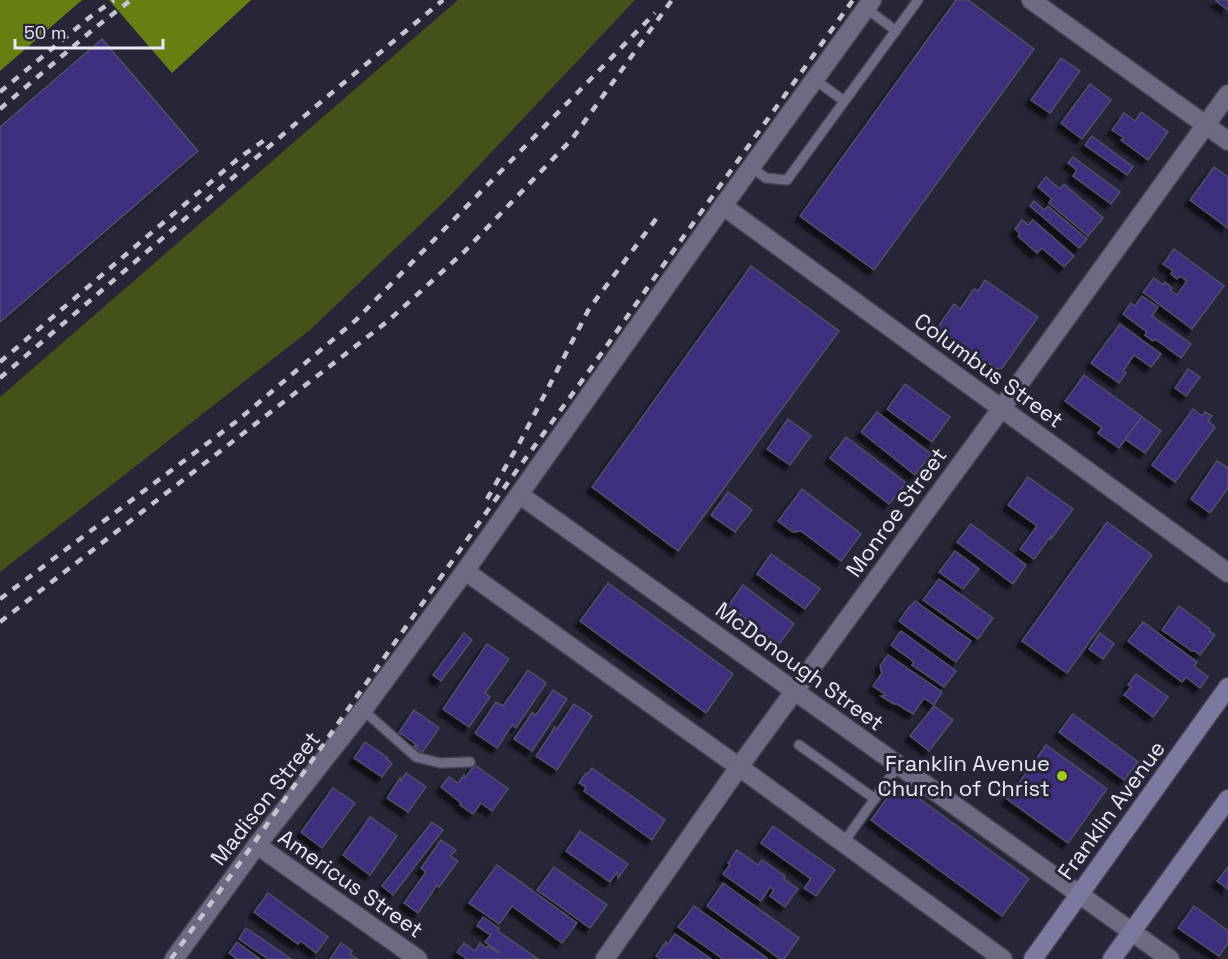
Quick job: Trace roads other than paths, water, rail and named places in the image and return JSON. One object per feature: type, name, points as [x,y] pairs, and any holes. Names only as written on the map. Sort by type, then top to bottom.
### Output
[{"type":"main road","name":"Franklin Avenue","points":[[1033,959],[1228,687]]},
{"type":"main road","points":[[1112,959],[1228,799]]},
{"type":"street","points":[[1031,0],[1228,141]]},
{"type":"street","name":"Madison Street","points":[[174,959],[257,845],[363,710],[465,571],[869,4]]},
{"type":"street","name":"Monroe Street","points":[[605,959],[739,767],[1228,94]]},
{"type":"street","name":"Columbus Street","points":[[723,206],[1228,573]]},
{"type":"street","name":"McDonough Street","points":[[520,495],[1170,959]]},
{"type":"street","points":[[465,571],[1004,959]]},
{"type":"street","name":"Americus Street","points":[[257,845],[418,959]]},
{"type":"lane","points":[[751,167],[766,178],[787,180],[918,0]]},
{"type":"lane","points":[[869,4],[896,31]]},
{"type":"lane","points":[[814,79],[844,101]]},
{"type":"lane","points":[[363,710],[416,757],[440,763],[470,762]]},
{"type":"lane","points":[[800,745],[875,799]]},
{"type":"lane","points":[[844,842],[898,766]]},
{"type":"railway","points":[[0,92],[90,17],[114,0]]},
{"type":"railway","points":[[0,109],[131,0]]},
{"type":"railway","points":[[0,378],[443,0]]},
{"type":"railway","points":[[0,622],[388,321],[464,252],[572,139],[672,0]]},
{"type":"railway","points":[[171,959],[488,510],[853,0]]},
{"type":"railway","points":[[0,599],[237,421],[356,320],[655,13]]},
{"type":"railway","points":[[0,362],[239,158],[269,137]]},
{"type":"railway","points":[[487,499],[520,442],[589,309],[659,215]]},
{"type":"place","name":"Franklin Avenue Church of Christ","points":[[1062,776]]}]
